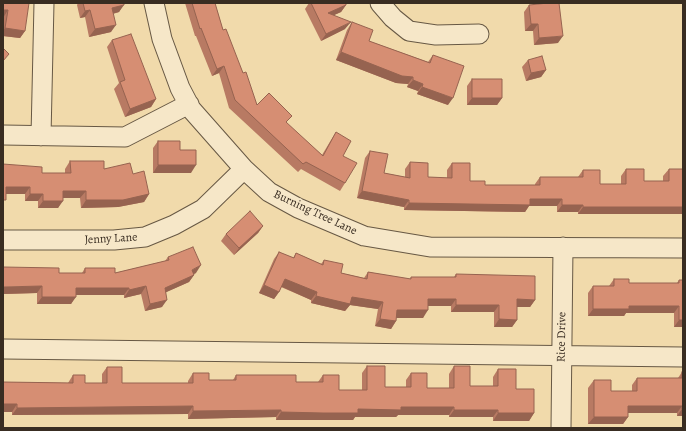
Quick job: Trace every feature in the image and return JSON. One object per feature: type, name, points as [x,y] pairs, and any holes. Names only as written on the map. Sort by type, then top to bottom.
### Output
[{"type":"street","points":[[41,136],[44,3]]},
{"type":"street","name":"Burning Tree Lane","points":[[154,3],[162,39],[180,88],[189,104],[214,137],[244,169],[269,192],[340,227],[364,236],[430,246],[683,248]]},
{"type":"street","points":[[380,3],[393,18],[410,31],[436,35],[480,34]]},
{"type":"street","points":[[3,135],[125,137],[189,104]]},
{"type":"street","name":"Jenny Lane","points":[[3,240],[114,240],[146,237],[174,225],[203,209],[244,169]]},
{"type":"street","name":"Rice Drive","points":[[561,428],[563,246]]},
{"type":"street","points":[[3,349],[683,357]]},
{"type":"building","points":[[3,3],[29,3],[25,31],[5,28],[8,10],[3,10]]},
{"type":"building","points":[[83,3],[124,3],[124,5],[112,8],[116,25],[95,29],[90,10],[85,11]]},
{"type":"building","points":[[192,3],[215,3],[223,30],[226,29],[243,73],[246,72],[257,105],[269,93],[292,116],[286,122],[323,156],[336,132],[351,141],[343,156],[357,163],[345,183],[306,162],[303,164],[235,100],[224,66],[217,69],[201,28],[200,29]]},
{"type":"building","points":[[311,3],[346,3],[346,5],[328,13],[351,22],[326,34]]},
{"type":"building","points":[[559,3],[563,36],[539,38],[538,24],[531,24],[529,5]]},
{"type":"building","points":[[352,22],[373,30],[369,41],[430,63],[433,55],[464,66],[453,98],[422,87],[423,84],[413,80],[413,77],[402,76],[341,52]]},
{"type":"building","points":[[131,34],[156,99],[130,109],[120,82],[125,80],[112,40]]},
{"type":"building","points":[[3,48],[9,54],[3,61]]},
{"type":"building","points":[[542,56],[546,70],[531,73],[528,60]]},
{"type":"building","points":[[472,79],[502,79],[502,98],[472,98]]},
{"type":"building","points":[[158,141],[180,141],[180,150],[196,150],[196,165],[158,165]]},
{"type":"building","points":[[370,151],[388,154],[384,173],[410,178],[410,162],[428,163],[428,177],[452,178],[452,163],[470,163],[470,181],[485,181],[485,185],[540,185],[540,177],[583,177],[583,170],[600,170],[600,184],[626,184],[626,169],[644,169],[644,181],[669,181],[669,169],[683,169],[683,207],[583,207],[583,205],[562,205],[562,199],[530,199],[530,205],[409,203],[409,200],[362,191]]},
{"type":"building","points":[[70,161],[104,161],[104,169],[130,163],[133,174],[144,171],[149,194],[123,200],[86,200],[86,191],[63,191],[63,201],[43,201],[43,194],[30,194],[30,187],[6,187],[6,200],[3,200],[3,164],[42,167],[42,173],[71,173]]},
{"type":"building","points":[[250,211],[263,226],[239,248],[226,234]]},
{"type":"building","points":[[193,247],[201,265],[192,270],[194,275],[165,288],[167,300],[150,304],[146,286],[129,290],[129,288],[76,288],[76,297],[42,297],[42,286],[3,287],[3,267],[59,268],[59,273],[85,273],[85,268],[115,268],[115,273],[169,260],[168,257]]},
{"type":"building","points":[[279,252],[294,258],[296,253],[323,265],[324,260],[343,264],[341,273],[367,279],[368,272],[411,279],[411,277],[456,277],[456,274],[535,276],[535,300],[517,299],[517,320],[499,319],[499,305],[456,305],[456,299],[428,299],[428,310],[397,310],[396,321],[380,319],[383,302],[352,297],[350,304],[316,296],[317,292],[285,279],[279,292],[264,285]]},
{"type":"building","points":[[614,279],[629,279],[629,283],[679,283],[679,280],[683,280],[683,320],[679,320],[679,306],[629,306],[629,309],[593,309],[593,286],[614,286]]},
{"type":"building","points":[[367,366],[385,366],[385,387],[411,387],[411,373],[427,373],[427,388],[454,388],[454,366],[470,366],[470,386],[498,386],[498,369],[516,369],[516,389],[534,389],[534,413],[498,413],[498,410],[454,410],[454,407],[401,407],[401,410],[358,409],[358,413],[323,413],[281,412],[281,410],[193,411],[193,406],[17,408],[17,404],[3,404],[3,382],[73,383],[73,375],[85,375],[85,383],[107,383],[107,367],[122,367],[122,383],[193,383],[193,373],[209,373],[209,380],[236,380],[236,375],[296,375],[296,382],[323,382],[323,375],[339,375],[339,390],[367,390]]},
{"type":"building","points":[[682,372],[683,409],[682,406],[628,406],[628,417],[594,417],[594,380],[611,380],[611,391],[637,391],[637,378],[682,378]]}]
